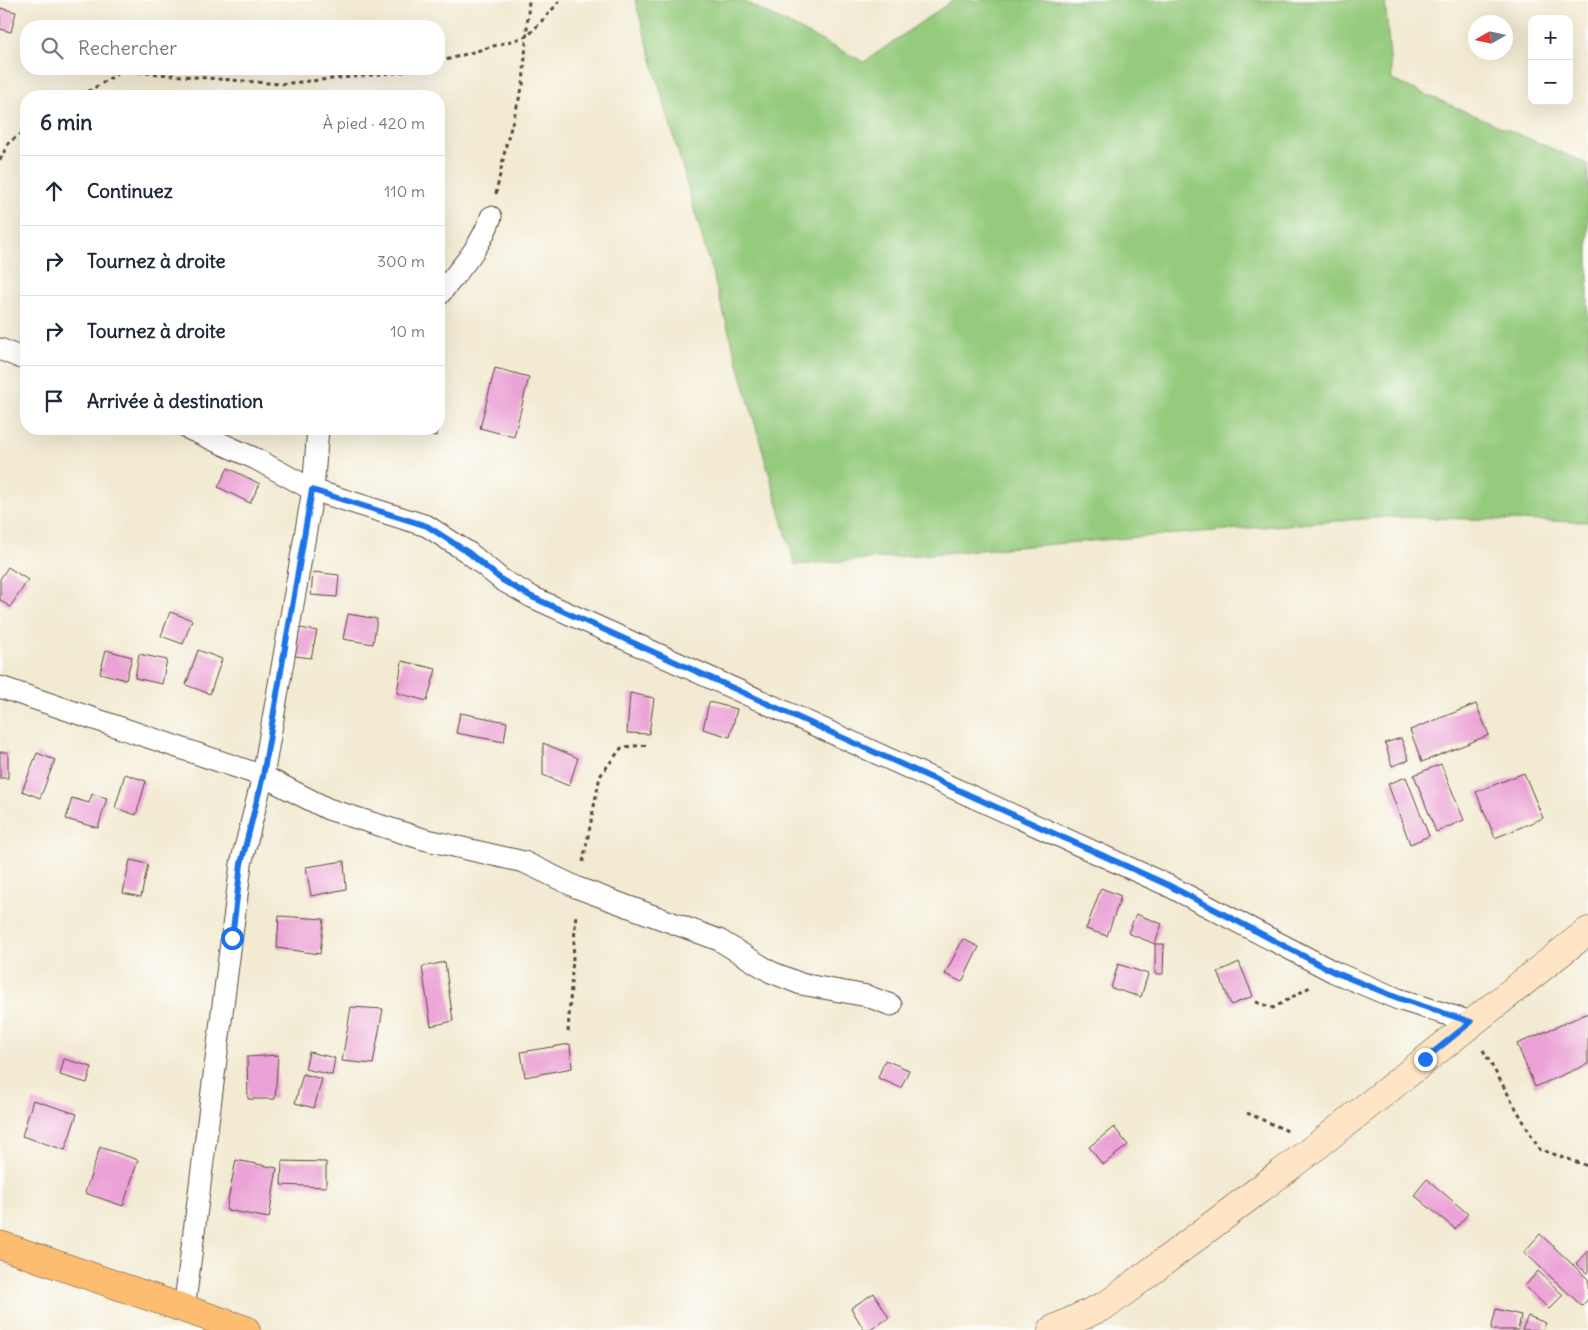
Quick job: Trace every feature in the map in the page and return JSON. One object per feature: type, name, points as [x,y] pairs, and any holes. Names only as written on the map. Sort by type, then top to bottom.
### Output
[{"type":"highway","points":[[0,1245],[246,1330]]},
{"type":"main road","points":[[1052,1330],[1108,1304],[1318,1145],[1588,931]]},
{"type":"street","points":[[445,288],[485,236],[491,217]]},
{"type":"street","points":[[0,349],[20,357]]},
{"type":"street","points":[[203,435],[256,459],[312,490],[427,526],[469,553],[502,580],[532,597],[1168,885],[1334,972],[1398,998],[1471,1022]]},
{"type":"street","points":[[184,1310],[241,864],[263,776],[312,490],[317,435]]},
{"type":"street","points":[[0,687],[263,776],[328,809],[423,839],[524,862],[578,888],[718,940],[771,972],[801,984],[867,996],[891,1005]]},
{"type":"path","points":[[491,217],[506,145],[523,85],[528,36],[529,0]]},
{"type":"path","points":[[445,60],[528,36],[561,0]]},
{"type":"path","points":[[91,90],[115,75]]},
{"type":"path","points":[[171,75],[280,84],[372,75]]},
{"type":"path","points":[[0,160],[9,142],[20,135]]},
{"type":"path","points":[[568,1032],[578,888],[600,776],[622,747],[649,745]]},
{"type":"path","points":[[1256,1002],[1273,1008],[1334,972]]},
{"type":"path","points":[[1471,1022],[1487,1059],[1539,1149],[1588,1166]]},
{"type":"path","points":[[1247,1113],[1318,1145]]},
{"type":"green space","points":[[635,0],[741,0],[864,62],[953,0],[1385,0],[1392,80],[1588,164],[1588,522],[1386,517],[795,565]]},
{"type":"building","points":[[0,8],[16,12],[11,32],[0,29]]},
{"type":"building","points":[[495,368],[529,377],[514,437],[480,428]]},
{"type":"building","points":[[228,468],[260,484],[250,503],[218,487]]},
{"type":"building","points":[[8,567],[28,580],[10,607],[0,600],[0,579]]},
{"type":"building","points":[[313,572],[339,575],[337,597],[311,595]]},
{"type":"building","points":[[170,612],[192,620],[183,644],[161,636]]},
{"type":"building","points":[[348,614],[377,619],[373,644],[343,639]]},
{"type":"building","points":[[300,628],[317,631],[311,658],[295,656]]},
{"type":"building","points":[[106,650],[132,657],[126,680],[100,673]]},
{"type":"building","points":[[198,650],[222,659],[210,694],[186,685]]},
{"type":"building","points":[[139,654],[167,660],[162,684],[135,678]]},
{"type":"building","points":[[402,661],[436,669],[427,701],[397,693]]},
{"type":"building","points":[[630,693],[654,698],[649,734],[627,733]]},
{"type":"building","points":[[709,702],[737,709],[730,737],[703,729]]},
{"type":"building","points":[[1476,704],[1489,735],[1422,762],[1410,730]]},
{"type":"building","points":[[460,713],[507,722],[504,742],[456,733]]},
{"type":"building","points":[[1401,738],[1409,760],[1392,766],[1385,743]]},
{"type":"building","points":[[543,743],[578,758],[569,786],[543,775]]},
{"type":"building","points":[[0,752],[8,752],[8,778],[0,778]]},
{"type":"building","points":[[37,753],[55,760],[40,798],[22,791]]},
{"type":"building","points":[[1441,764],[1464,820],[1436,832],[1414,775]]},
{"type":"building","points":[[1524,773],[1543,818],[1495,838],[1476,792]]},
{"type":"building","points":[[125,774],[146,781],[136,815],[115,808]]},
{"type":"building","points":[[1406,777],[1429,836],[1410,844],[1388,784]]},
{"type":"building","points":[[92,794],[107,798],[98,828],[66,819],[72,798],[89,803]]},
{"type":"building","points":[[130,860],[148,864],[141,897],[123,893]]},
{"type":"building","points":[[344,861],[346,889],[311,896],[306,867]]},
{"type":"building","points":[[1101,888],[1121,896],[1107,936],[1086,929]]},
{"type":"building","points":[[1136,914],[1162,924],[1155,944],[1128,933]]},
{"type":"building","points":[[279,916],[324,919],[320,954],[277,948]]},
{"type":"building","points":[[963,939],[979,947],[962,982],[945,974]]},
{"type":"building","points":[[1155,944],[1164,944],[1163,974],[1155,974]]},
{"type":"building","points":[[445,962],[453,1021],[431,1026],[422,967]]},
{"type":"building","points":[[1239,962],[1253,996],[1231,1005],[1218,972]]},
{"type":"building","points":[[1118,964],[1148,974],[1141,997],[1111,988]]},
{"type":"building","points":[[351,1007],[383,1009],[373,1064],[342,1061]]},
{"type":"building","points":[[1588,1013],[1588,1064],[1535,1087],[1517,1044]]},
{"type":"building","points":[[570,1044],[572,1068],[525,1077],[521,1052]]},
{"type":"building","points":[[309,1052],[335,1058],[332,1075],[305,1069]]},
{"type":"building","points":[[278,1055],[275,1099],[248,1099],[247,1057]]},
{"type":"building","points":[[64,1059],[92,1067],[87,1083],[60,1075]]},
{"type":"building","points":[[885,1060],[909,1070],[901,1088],[878,1078]]},
{"type":"building","points":[[303,1074],[322,1079],[314,1108],[295,1103]]},
{"type":"building","points":[[33,1100],[77,1114],[65,1150],[22,1136]]},
{"type":"building","points":[[1114,1127],[1128,1145],[1103,1165],[1089,1147]]},
{"type":"building","points":[[100,1147],[138,1160],[123,1206],[85,1193]]},
{"type":"building","points":[[236,1160],[277,1168],[269,1218],[226,1210]]},
{"type":"building","points":[[282,1161],[326,1162],[326,1187],[281,1185]]},
{"type":"building","points":[[1427,1179],[1468,1214],[1455,1229],[1414,1195]]},
{"type":"building","points":[[1540,1234],[1588,1279],[1588,1299],[1582,1306],[1524,1252]]},
{"type":"building","points":[[1588,1250],[1588,1274],[1576,1264]]},
{"type":"building","points":[[1538,1271],[1563,1295],[1549,1309],[1525,1286]]},
{"type":"building","points":[[874,1293],[889,1318],[870,1330],[864,1330],[851,1308]]},
{"type":"building","points":[[1496,1309],[1521,1315],[1518,1330],[1491,1330]]},
{"type":"building","points":[[1528,1316],[1546,1323],[1543,1330],[1522,1330]]},
{"type":"route","points":[[232,938],[241,864],[263,776],[312,490],[427,526],[469,553],[502,580],[532,597],[636,646],[1168,885],[1334,972],[1398,998],[1471,1022],[1425,1059]]}]
